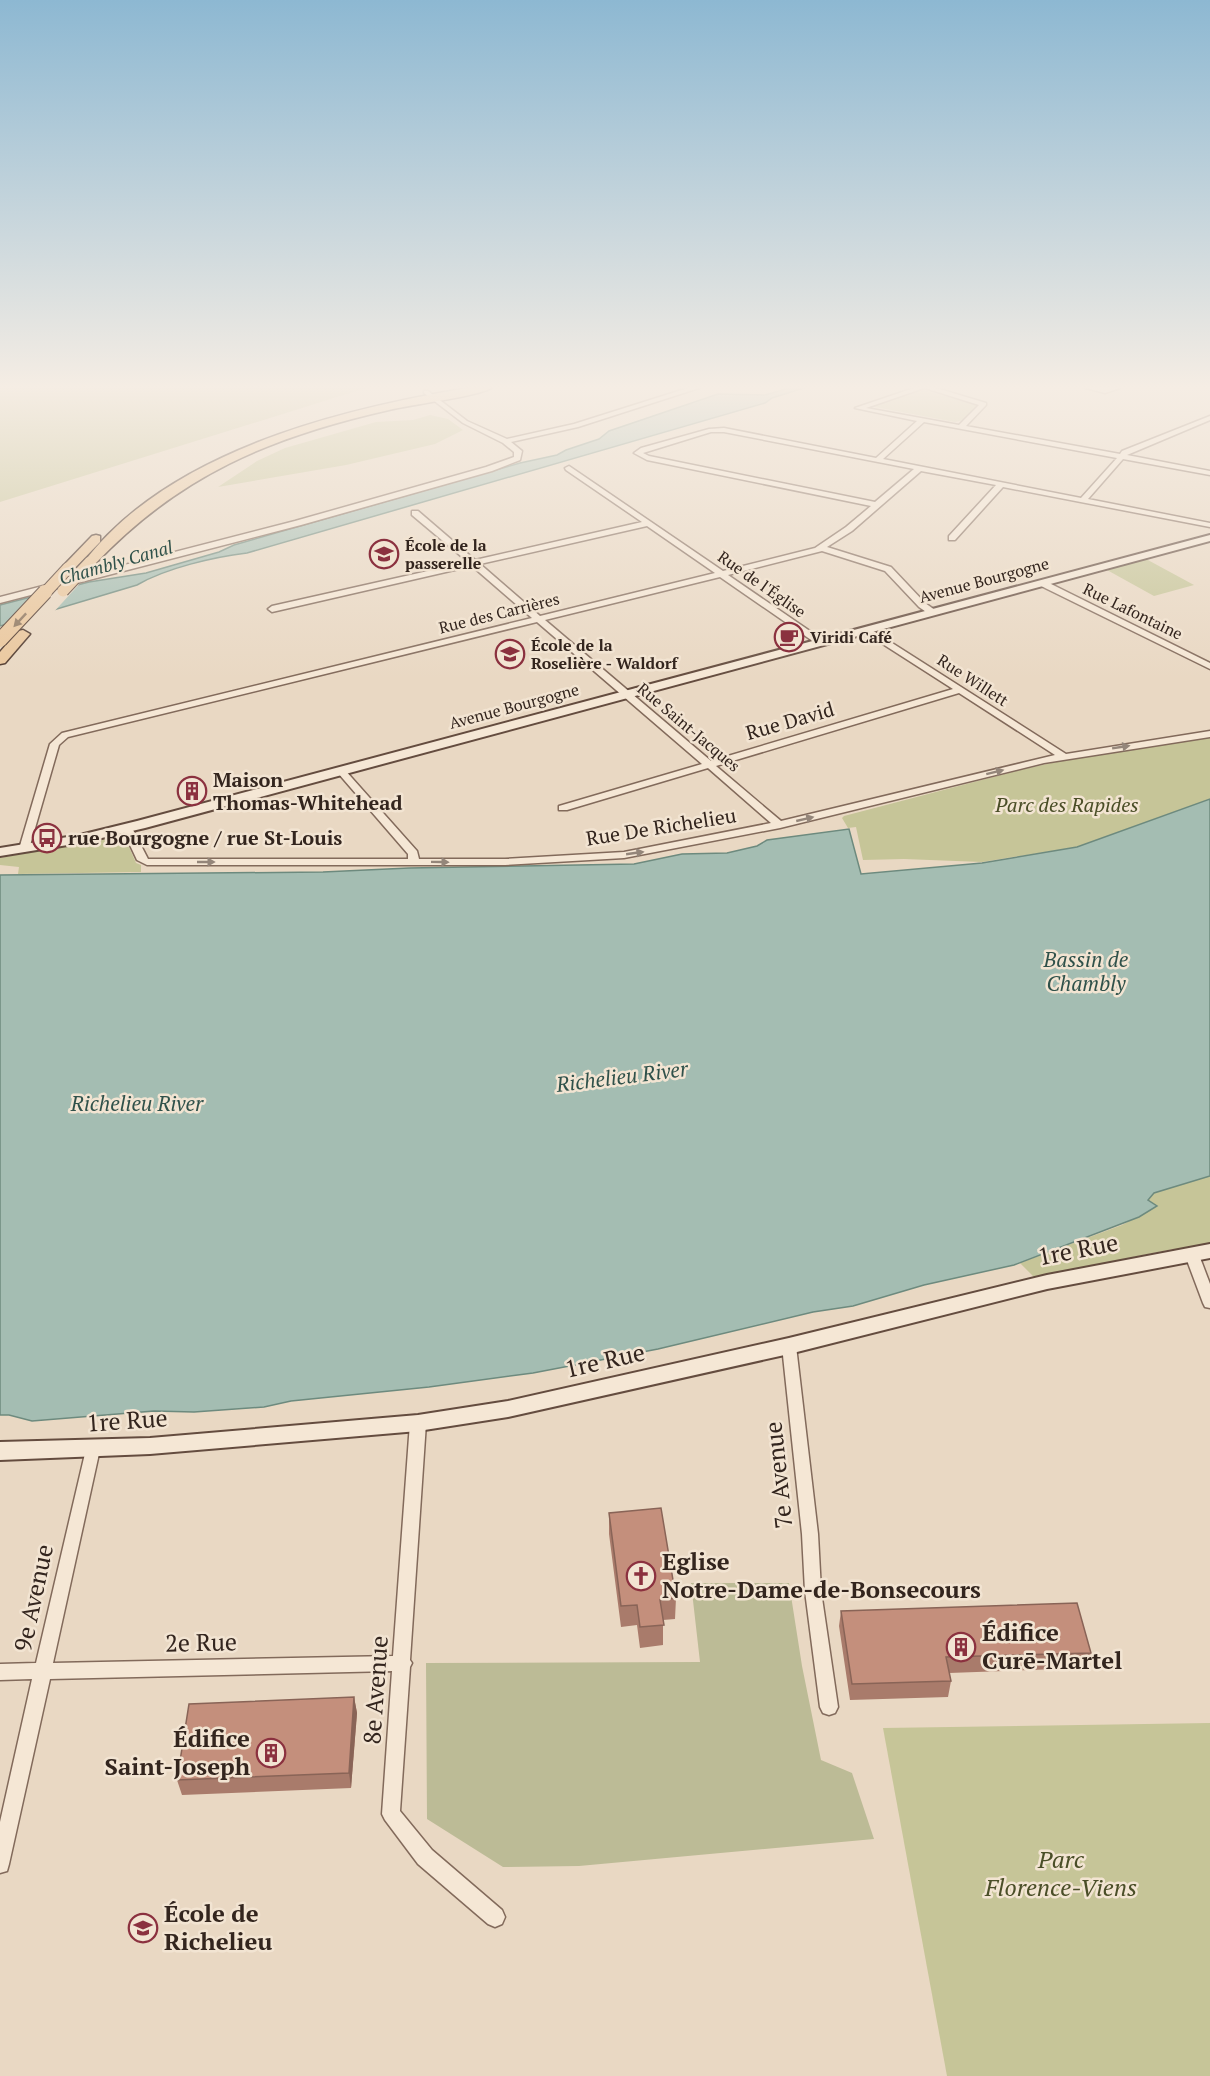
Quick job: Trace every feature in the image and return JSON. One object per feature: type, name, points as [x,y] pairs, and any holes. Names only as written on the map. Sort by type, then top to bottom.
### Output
[{"type":"main road","points":[[0,640],[127,510],[164,485]]},
{"type":"main road","points":[[0,660],[123,529],[158,500],[184,485]]},
{"type":"street","points":[[0,600],[135,567],[432,485]]},
{"type":"street","name":"Rue de l'Église","points":[[594,485],[820,642]]},
{"type":"street","points":[[779,485],[877,505]]},
{"type":"street","name":"Rue des Carrières","points":[[24,849],[55,744],[60,737],[822,548],[900,485]]},
{"type":"street","points":[[952,538],[1000,485]]},
{"type":"street","points":[[1006,485],[1210,525]]},
{"type":"street","points":[[1083,500],[1096,485]]},
{"type":"street","name":"Rue Saint-Jacques","points":[[415,513],[780,825]]},
{"type":"street","points":[[272,609],[650,523]]},
{"type":"street","name":"Avenue Bourgogne","points":[[0,852],[127,828],[1210,538]]},
{"type":"street","points":[[822,548],[888,569],[922,606],[932,612]]},
{"type":"street","name":"Rue Lafontaine","points":[[1042,583],[1210,666]]},
{"type":"street","name":"Rue Willett","points":[[867,630],[1063,756]]},
{"type":"street","name":"Rue David","points":[[563,808],[960,690]]},
{"type":"street","name":"Rue De Richelieu","points":[[127,828],[142,860],[147,862],[511,862],[611,856],[657,850],[780,825],[1063,756],[1210,734]]},
{"type":"street","points":[[341,771],[413,853],[414,861]]},
{"type":"street","points":[[1201,1253],[1210,1303]]},
{"type":"street","name":"1re Rue","points":[[0,1451],[93,1449],[418,1423],[508,1409],[789,1346],[1047,1282],[1201,1253]]},
{"type":"street","name":"7e Avenue","points":[[789,1346],[810,1534],[813,1591],[829,1707]]},
{"type":"street","name":"8e Avenue","points":[[418,1423],[391,1814],[425,1857],[495,1917]]},
{"type":"street","name":"9e Avenue","points":[[0,1864],[93,1449]]},
{"type":"street","name":"2e Rue","points":[[0,1672],[402,1663]]},
{"type":"green space","points":[[0,485],[55,485],[0,502]]},
{"type":"green space","points":[[1146,559],[1194,585],[1154,596],[1107,570]]},
{"type":"green space","name":"Parc des Rapides","points":[[1210,737],[1210,799],[1077,847],[982,862],[863,860],[856,827],[848,828],[842,818],[1020,770],[1079,757]]},
{"type":"green space","points":[[119,836],[126,840],[136,863],[141,865],[141,872],[18,874],[19,867],[0,865],[0,858]]},
{"type":"green space","points":[[1210,1176],[1210,1251],[1192,1255],[1173,1249],[1034,1277],[1020,1263],[1122,1225],[1156,1207],[1148,1200],[1154,1193]]},
{"type":"green space","points":[[691,1583],[789,1583],[802,1666],[821,1760],[852,1773],[874,1839],[579,1866],[503,1867],[427,1819],[426,1663],[700,1662]]},
{"type":"green space","name":"Parc Florence-Viens","points":[[1210,1723],[1210,2076],[947,2076],[883,1728]]},
{"type":"water","points":[[444,485],[482,485],[247,553],[205,560],[176,568],[137,585],[0,626],[0,605],[89,582],[146,573],[219,552],[234,545]]},
{"type":"water","points":[[1210,799],[1210,1176],[1154,1193],[1148,1200],[1157,1206],[1139,1217],[1014,1265],[924,1285],[853,1306],[813,1312],[658,1349],[533,1373],[429,1387],[291,1401],[264,1407],[194,1412],[154,1411],[32,1421],[0,1415],[0,875],[323,872],[634,864],[682,854],[727,853],[757,846],[767,840],[849,829],[861,874],[982,863],[1077,847]]},
{"type":"pier","points":[[83,580],[52,614],[3,629],[38,592]]},
{"type":"building","name":"Eglise Notre-Dame-de-Bonsecours","points":[[661,1508],[676,1598],[660,1600],[664,1625],[640,1627],[637,1605],[621,1606],[609,1513]]},
{"type":"building","name":"Édifice Curē-Martel","points":[[1077,1603],[1091,1653],[946,1657],[951,1681],[852,1684],[841,1611]]},
{"type":"building","name":"Édifice Saint-Joseph","points":[[354,1697],[349,1773],[177,1780],[189,1704]]},
{"type":"place","name":"École de la passerelle","points":[[384,554]]},
{"type":"place","name":"Viridi Café","points":[[789,637]]},
{"type":"place","name":"École de la Roselière - Waldorf","points":[[510,654]]},
{"type":"place","name":"Maison Thomas-Whitehead","points":[[192,791]]},
{"type":"place","name":"rue Bourgogne / rue St-Louis","points":[[47,838]]},
{"type":"place","name":"Eglise Notre-Dame-de-Bonsecours","points":[[641,1576]]},
{"type":"place","name":"Édifice Curē-Martel","points":[[961,1647]]},
{"type":"place","name":"Édifice Saint-Joseph","points":[[271,1753]]},
{"type":"place","name":"École de Richelieu","points":[[143,1928]]},
{"type":"water label","name":"Chambly Canal","points":[[116,563]]},
{"type":"water label","name":"Bassin de Chambly","points":[[1086,972]]},
{"type":"water label","name":"Richelieu River","points":[[622,1077]]},
{"type":"water label","name":"Richelieu River","points":[[137,1104]]}]
